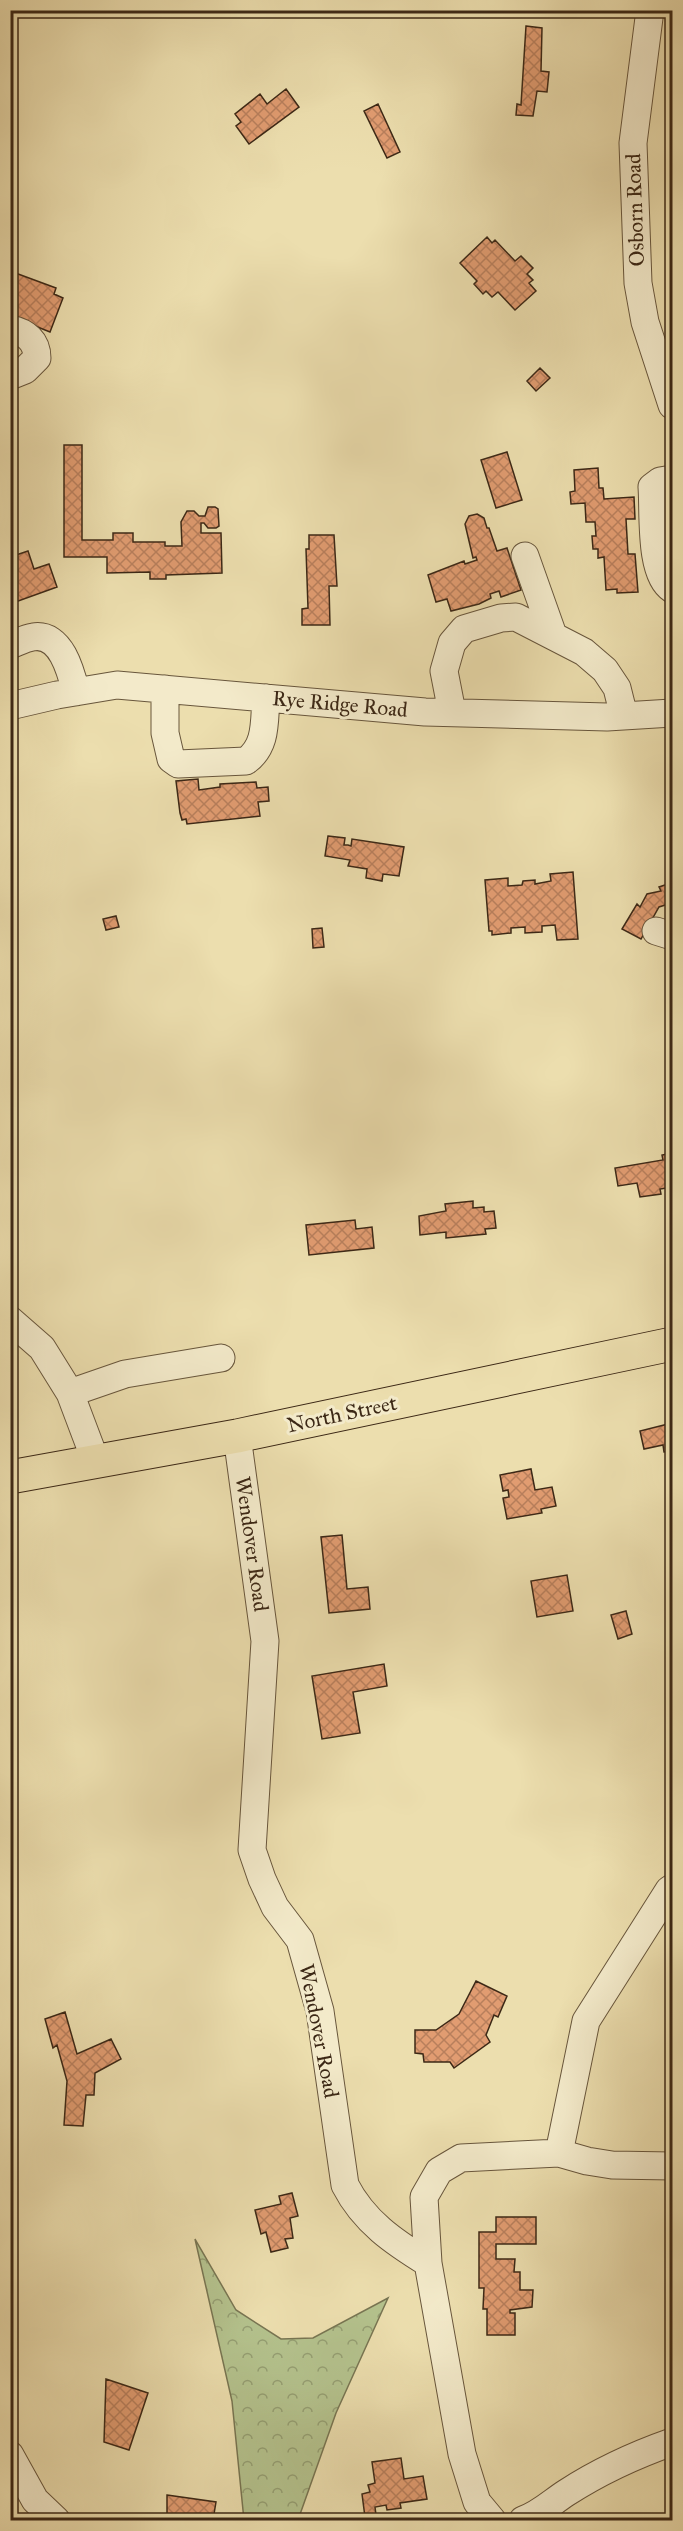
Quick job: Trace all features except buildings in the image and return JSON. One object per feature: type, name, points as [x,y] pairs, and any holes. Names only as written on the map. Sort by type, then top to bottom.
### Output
[{"type":"main road","name":"North Street","points":[[10,1477],[237,1436],[672,1344]]},
{"type":"street","name":"Osborn Road","points":[[651,10],[633,143],[638,283],[645,322],[672,405]]},
{"type":"street","points":[[10,329],[20,331],[30,338],[37,348],[37,358],[25,370],[10,376]]},
{"type":"street","points":[[672,479],[660,481],[652,487],[657,564],[661,577],[672,589]]},
{"type":"street","points":[[525,556],[553,635]]},
{"type":"street","points":[[452,712],[444,671],[452,642],[464,629],[501,618],[516,617],[584,652],[605,670],[617,688],[624,716]]},
{"type":"street","points":[[10,645],[33,637],[43,637],[55,644],[67,660],[76,692]]},
{"type":"street","name":"Rye Ridge Road","points":[[10,706],[117,685],[452,712],[624,716],[672,713]]},
{"type":"street","points":[[165,689],[165,733],[171,759],[178,764],[246,761],[261,745],[266,698]]},
{"type":"street","points":[[10,1320],[42,1348],[70,1393],[96,1462]]},
{"type":"street","points":[[70,1393],[124,1374],[222,1358]]},
{"type":"street","name":"Wendover Road","points":[[237,1436],[265,1641],[252,1850],[275,1907],[300,1940],[320,2011],[345,2185],[354,2203],[370,2221],[389,2238],[428,2263]]},
{"type":"street","points":[[559,2153],[586,2021],[672,1888]]},
{"type":"street","points":[[492,2520],[477,2502],[462,2454],[428,2263],[421,2196],[439,2171],[461,2158],[559,2153],[612,2165],[672,2166]]},
{"type":"street","points":[[523,2520],[533,2517],[566,2493],[626,2458],[672,2442]]},
{"type":"street","points":[[10,2455],[35,2500],[56,2520]]},
{"type":"green space","points":[[195,2239],[236,2310],[281,2339],[313,2338],[388,2298],[336,2413],[298,2520],[244,2520],[232,2401]]}]
